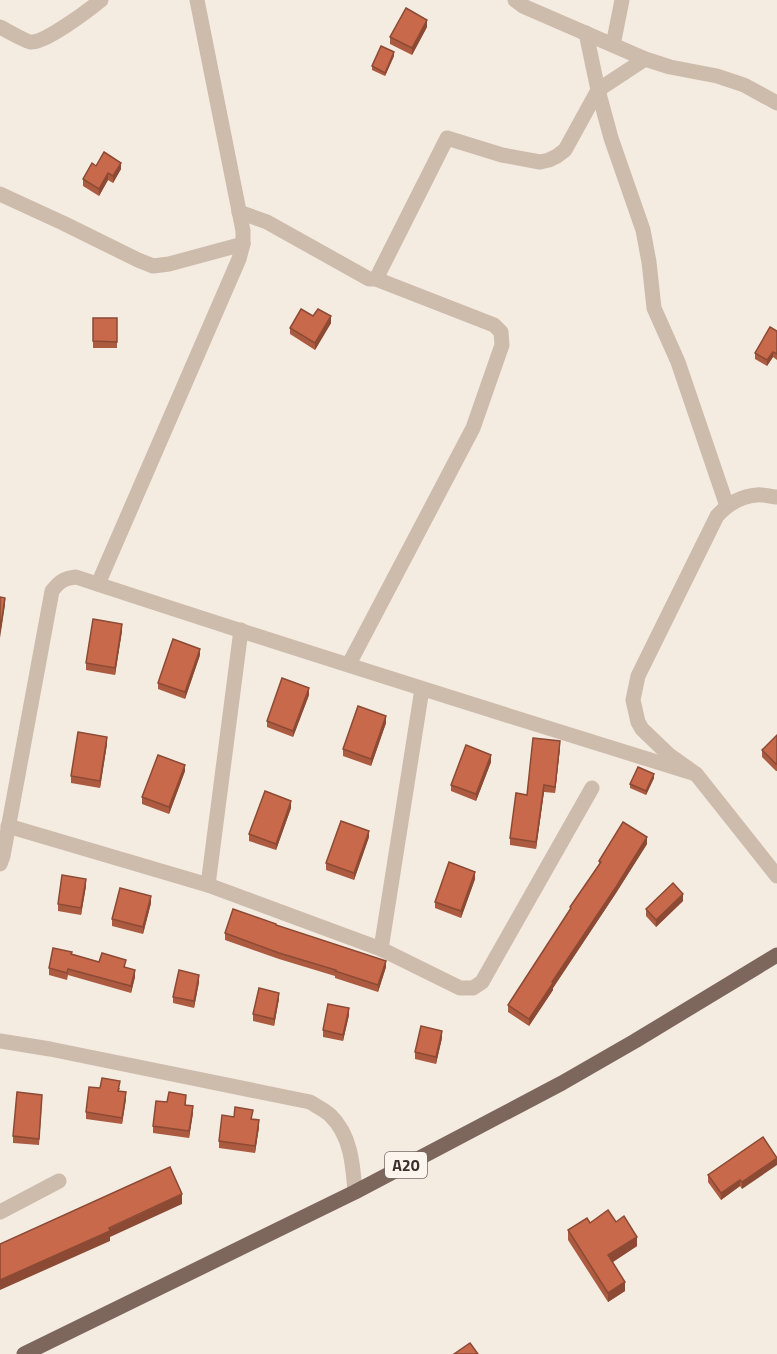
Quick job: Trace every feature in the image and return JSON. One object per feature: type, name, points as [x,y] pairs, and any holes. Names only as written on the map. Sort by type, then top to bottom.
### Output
[{"type":"main road","name":"A20","points":[[24,1354],[355,1192],[562,1083],[777,955]]},
{"type":"street","points":[[0,27],[31,42],[40,40],[64,27],[101,0]]},
{"type":"street","points":[[98,584],[243,244],[243,231],[196,0]]},
{"type":"street","points":[[515,0],[523,6],[645,59],[670,67],[717,76],[744,85],[777,103]]},
{"type":"street","points":[[613,45],[622,0]]},
{"type":"street","points":[[586,33],[611,138],[643,230],[654,308],[678,362],[727,506]]},
{"type":"street","points":[[376,279],[447,138],[502,155],[540,162],[549,160],[565,150],[598,90],[645,59]]},
{"type":"street","points":[[0,194],[153,266],[170,264],[243,244]]},
{"type":"street","points":[[239,212],[267,222],[369,279],[376,279],[494,324],[501,332],[502,345],[473,428],[349,664]]},
{"type":"street","points":[[777,497],[757,495],[742,498],[727,506],[717,516],[638,676],[633,700],[642,729],[668,754],[696,774],[777,876]]},
{"type":"street","points":[[0,864],[52,591],[63,579],[69,577],[76,577],[422,689],[696,774]]},
{"type":"street","points":[[208,885],[241,630]]},
{"type":"street","points":[[381,949],[422,689]]},
{"type":"street","points":[[8,826],[208,885],[381,949],[460,988],[473,988],[482,982],[592,788]]},
{"type":"street","points":[[0,1041],[50,1049],[310,1102],[330,1116],[346,1137],[353,1164],[355,1192]]},
{"type":"street","points":[[0,1212],[59,1181]]},
{"type":"building","points":[[406,8],[427,20],[412,48],[390,37]]},
{"type":"building","points":[[381,46],[394,52],[385,73],[372,66]]},
{"type":"building","points":[[104,152],[121,163],[113,176],[108,173],[99,189],[83,179],[92,163],[96,166]]},
{"type":"building","points":[[301,309],[313,316],[318,309],[331,316],[315,343],[290,328]]},
{"type":"building","points":[[93,318],[117,318],[117,342],[93,341]]},
{"type":"building","points":[[770,327],[777,331],[777,354],[773,352],[767,360],[755,353]]},
{"type":"building","points":[[0,597],[5,598],[0,631]]},
{"type":"building","points":[[93,619],[122,624],[115,668],[86,663]]},
{"type":"building","points":[[173,639],[200,649],[185,692],[158,683]]},
{"type":"building","points":[[282,678],[309,688],[293,731],[267,721]]},
{"type":"building","points":[[358,706],[386,716],[371,759],[343,749]]},
{"type":"building","points":[[78,732],[107,737],[100,781],[71,776]]},
{"type":"building","points":[[777,735],[777,764],[776,764],[762,750]]},
{"type":"building","points":[[533,738],[560,741],[555,787],[544,785],[536,842],[510,838],[516,793],[527,795]]},
{"type":"building","points":[[466,745],[491,755],[476,794],[451,785]]},
{"type":"building","points":[[158,755],[185,765],[169,807],[142,797]]},
{"type":"building","points":[[638,767],[654,774],[646,791],[630,784]]},
{"type":"building","points":[[265,791],[291,801],[276,844],[249,834]]},
{"type":"building","points":[[341,821],[369,831],[354,873],[326,863]]},
{"type":"building","points":[[623,822],[647,837],[529,1019],[508,1005],[601,862],[599,861]]},
{"type":"building","points":[[449,862],[475,872],[461,911],[435,902]]},
{"type":"building","points":[[62,875],[86,879],[81,908],[58,904]]},
{"type":"building","points":[[673,883],[683,894],[656,920],[646,909]]},
{"type":"building","points":[[120,888],[151,896],[143,927],[112,919]]},
{"type":"building","points":[[233,909],[386,961],[378,985],[225,933]]},
{"type":"building","points":[[53,948],[99,962],[102,953],[126,960],[124,967],[135,970],[131,986],[68,969],[67,973],[49,968]]},
{"type":"building","points":[[179,970],[199,975],[194,1001],[173,997]]},
{"type":"building","points":[[259,988],[279,993],[274,1019],[253,1014]]},
{"type":"building","points":[[328,1004],[349,1008],[343,1035],[323,1030]]},
{"type":"building","points":[[421,1026],[442,1031],[436,1057],[415,1052]]},
{"type":"building","points":[[102,1078],[120,1081],[118,1091],[126,1092],[122,1118],[86,1112],[89,1087],[100,1088]]},
{"type":"building","points":[[17,1092],[42,1095],[39,1139],[13,1136]]},
{"type":"building","points":[[169,1092],[186,1095],[185,1105],[193,1106],[189,1131],[153,1126],[156,1101],[167,1102]]},
{"type":"building","points":[[235,1107],[253,1110],[251,1119],[259,1120],[255,1146],[219,1141],[222,1115],[234,1117]]},
{"type":"building","points":[[763,1137],[777,1158],[742,1182],[740,1180],[721,1193],[708,1175]]},
{"type":"building","points":[[170,1167],[182,1194],[109,1228],[110,1231],[0,1280],[0,1244]]},
{"type":"building","points":[[608,1210],[616,1222],[624,1216],[637,1237],[608,1255],[625,1282],[608,1293],[568,1230],[587,1218],[590,1223]]},
{"type":"building","points":[[470,1343],[478,1354],[454,1354]]}]
